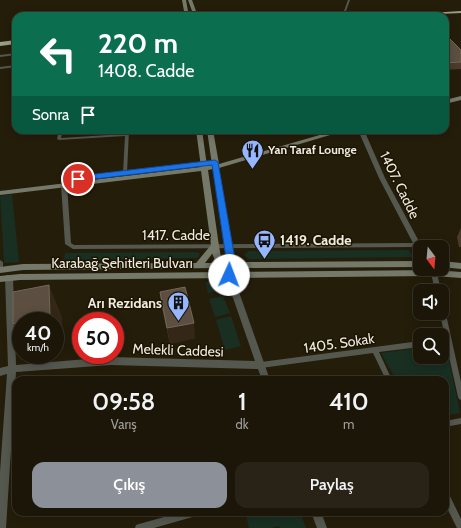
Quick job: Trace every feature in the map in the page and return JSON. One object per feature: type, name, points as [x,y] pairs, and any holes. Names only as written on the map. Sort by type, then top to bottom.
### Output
[{"type":"highway","points":[[449,13],[461,12]]},
{"type":"highway","points":[[449,17],[461,16]]},
{"type":"highway","points":[[0,44],[12,42]]},
{"type":"highway","points":[[0,48],[12,46]]},
{"type":"main road","points":[[184,0],[185,12]]},
{"type":"main road","points":[[190,0],[195,12]]},
{"type":"main road","points":[[449,97],[461,94]]},
{"type":"main road","points":[[449,101],[461,98]]},
{"type":"main road","points":[[200,134],[215,246],[220,266],[229,275]]},
{"type":"main road","points":[[211,134],[231,265],[229,275]]},
{"type":"main road","points":[[215,165],[316,134]]},
{"type":"main road","points":[[0,188],[125,173],[215,165],[329,134]]},
{"type":"main road","points":[[0,193],[204,166]]},
{"type":"main road","points":[[198,266],[215,246]]},
{"type":"main road","name":"Karabağ Şehitleri Bulvarı","points":[[0,270],[23,267],[413,264]]},
{"type":"main road","points":[[449,265],[461,266]]},
{"type":"main road","name":"Karabağ Şehitleri Bulvarı","points":[[5,278],[413,273]]},
{"type":"main road","name":"Karabağ Şehitleri Bulvarı","points":[[449,274],[461,275]]},
{"type":"street","points":[[345,12],[349,0]]},
{"type":"street","points":[[0,56],[12,54]]},
{"type":"street","points":[[0,68],[12,66]]},
{"type":"street","points":[[60,134],[59,139],[116,134]]},
{"type":"street","points":[[125,173],[127,134]]},
{"type":"street","name":"1407. Cadde","points":[[363,134],[382,178],[415,240]]},
{"type":"street","name":"1417. Cadde","points":[[64,185],[68,244],[70,246],[413,248]]},
{"type":"street","points":[[0,262],[0,270]]},
{"type":"street","points":[[229,275],[265,376]]},
{"type":"street","points":[[1,528],[12,369],[5,278]]},
{"type":"street","name":"1405. Sokak","points":[[261,365],[413,345]]},
{"type":"street","points":[[375,350],[387,376]]},
{"type":"street","points":[[449,355],[461,397]]},
{"type":"street","name":"Melekli Caddesi","points":[[0,372],[12,369],[111,361],[261,365]]},
{"type":"street","points":[[449,423],[461,421]]},
{"type":"street","points":[[449,503],[461,528]]},
{"type":"street","points":[[139,528],[182,516]]},
{"type":"street","points":[[318,516],[322,528]]},
{"type":"green space","points":[[12,194],[19,262],[4,263],[0,196]]},
{"type":"green space","points":[[409,250],[413,257],[248,259],[244,255],[249,251]]},
{"type":"green space","points":[[65,253],[200,253],[198,258],[64,260]]},
{"type":"green space","points":[[205,282],[217,282],[222,290],[208,293]]},
{"type":"green space","points":[[223,296],[230,313],[215,317],[209,299]]},
{"type":"green space","points":[[231,316],[241,346],[225,350],[216,320]]},
{"type":"green space","points":[[413,349],[413,364],[449,364],[449,360],[460,413],[449,415],[449,376],[394,376],[381,353]]},
{"type":"green space","points":[[246,516],[302,516],[306,528],[280,528],[279,526],[272,528],[249,528]]},
{"type":"building","points":[[449,38],[461,50],[461,62],[449,63]]},
{"type":"building","points":[[49,285],[50,312],[13,312],[13,292]]},
{"type":"building","points":[[185,287],[194,323],[167,328],[160,292]]},
{"type":"place","name":"Yan Taraf Lounge","points":[[252,170]]},
{"type":"place","name":"1419. Cadde","points":[[265,260]]},
{"type":"place","name":"Arı Rezidans","points":[[178,322]]},
{"type":"route","points":[[78,179],[215,162],[231,265],[229,275]]}]
